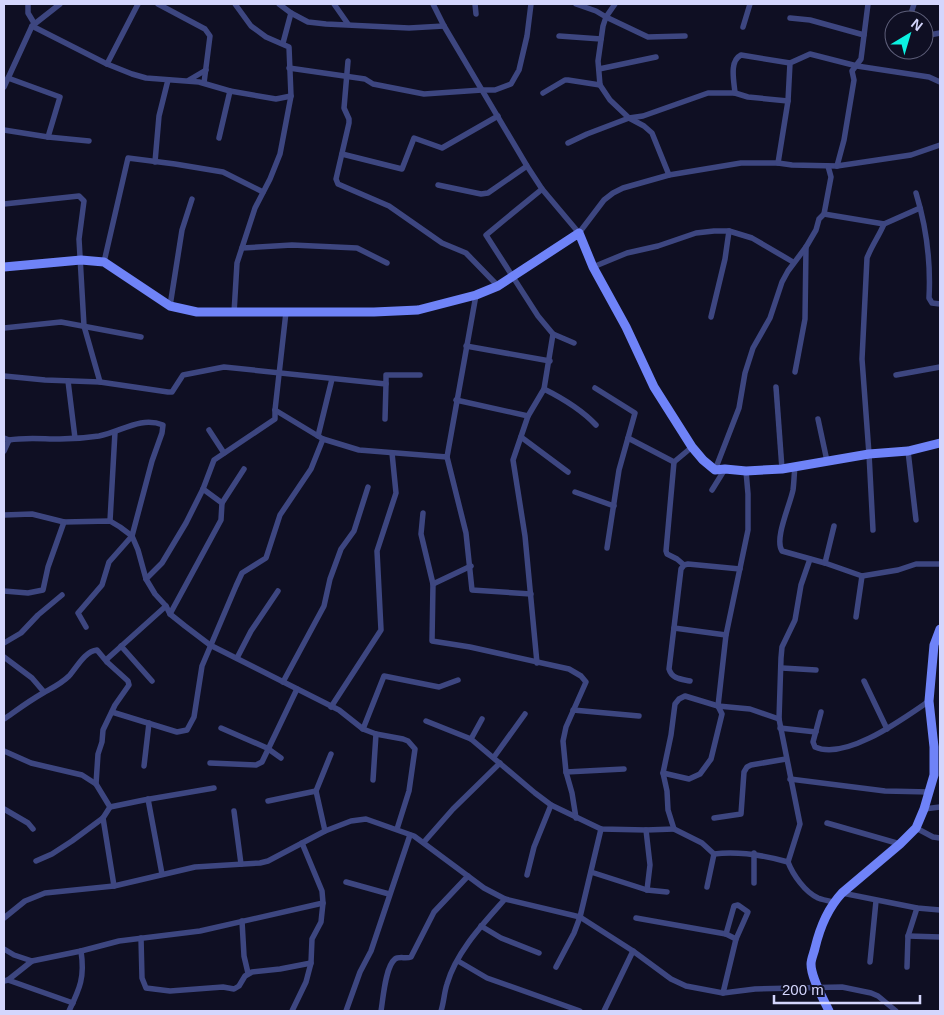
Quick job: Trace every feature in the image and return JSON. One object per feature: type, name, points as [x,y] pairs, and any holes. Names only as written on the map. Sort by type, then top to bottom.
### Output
[{"type":"street","points":[[28,4],[28,12],[33,25],[107,64],[132,74],[146,78],[189,80],[230,91],[276,99],[291,96]]},
{"type":"street","points":[[4,87],[33,25],[60,4]]},
{"type":"street","points":[[107,64],[138,4]]},
{"type":"street","points":[[158,4],[208,32],[210,36],[204,84]]},
{"type":"street","points":[[234,313],[234,281],[237,263],[255,208],[280,154],[291,96],[290,50],[287,45],[266,37],[251,26],[236,4]]},
{"type":"street","points":[[278,4],[308,22],[410,28],[444,26]]},
{"type":"street","points":[[334,4],[348,24]]},
{"type":"street","points":[[433,4],[444,26],[527,166],[542,189],[579,234],[593,267],[626,327],[654,387],[692,447],[703,460],[720,469],[746,471],[782,469],[869,454],[908,451],[940,443]]},
{"type":"street","points":[[475,4],[476,14]]},
{"type":"street","points":[[289,68],[365,79],[373,84],[424,94],[496,90],[511,84],[519,70],[527,36],[531,4]]},
{"type":"street","points":[[576,4],[596,11],[606,18],[648,37],[685,36]]},
{"type":"street","points":[[615,4],[606,18],[601,39],[600,85],[610,100],[629,118],[652,133],[669,175]]},
{"type":"street","points":[[744,27],[750,4]]},
{"type":"street","points":[[837,166],[844,140],[854,80],[852,71],[861,59],[868,4]]},
{"type":"street","points":[[283,43],[291,13]]},
{"type":"street","points":[[790,18],[810,20],[864,36]]},
{"type":"street","points":[[559,36],[601,39]]},
{"type":"street","points":[[735,93],[733,63],[741,55],[790,63],[810,54],[856,66],[929,78],[940,82]]},
{"type":"street","points":[[599,69],[656,57]]},
{"type":"street","points":[[348,61],[344,108],[349,123],[336,179],[338,184],[389,206],[442,243],[466,253],[498,286]]},
{"type":"street","points":[[778,162],[788,101],[790,63]]},
{"type":"street","points":[[189,80],[206,70]]},
{"type":"street","points":[[8,78],[60,97],[48,137]]},
{"type":"street","points":[[155,162],[159,116],[168,80]]},
{"type":"street","points":[[543,93],[565,80],[600,85]]},
{"type":"street","points":[[219,138],[230,91]]},
{"type":"street","points":[[568,143],[629,118],[643,116],[708,93],[735,93],[748,98],[788,101]]},
{"type":"street","points":[[276,99],[288,107]]},
{"type":"street","points":[[342,154],[402,169],[414,138],[445,148],[498,116]]},
{"type":"street","points":[[4,130],[89,141]]},
{"type":"street","points":[[4,267],[81,260],[104,262],[170,306],[197,312],[374,312],[418,310],[476,295],[498,286],[579,234],[604,200],[623,188],[669,175],[741,163],[778,162],[792,165],[837,166],[911,156],[940,145]]},
{"type":"street","points":[[104,262],[128,158],[223,172],[263,192]]},
{"type":"street","points":[[438,185],[481,194],[488,193],[507,182],[527,166]]},
{"type":"street","points":[[712,490],[739,408],[745,372],[753,348],[770,318],[782,282],[793,262],[806,247],[816,230],[819,219],[824,214],[831,177],[828,166]]},
{"type":"street","points":[[542,189],[486,235],[538,316],[553,334],[574,343]]},
{"type":"street","points":[[916,193],[927,234],[930,265],[929,298],[932,303],[940,304]]},
{"type":"street","points":[[4,204],[80,196],[84,201],[79,239],[84,326],[100,382]]},
{"type":"street","points":[[170,306],[182,230],[192,199]]},
{"type":"street","points":[[824,214],[884,224],[920,208]]},
{"type":"street","points":[[873,530],[862,359],[867,258],[884,224]]},
{"type":"street","points":[[593,267],[627,253],[658,246],[696,233],[729,231],[752,238],[793,262]]},
{"type":"street","points":[[712,317],[725,259],[729,231]]},
{"type":"street","points":[[242,248],[292,245],[357,248],[387,263]]},
{"type":"street","points":[[795,372],[805,319],[806,247]]},
{"type":"street","points":[[476,295],[447,457],[466,534],[471,566],[472,590],[531,594]]},
{"type":"street","points":[[146,579],[162,563],[186,523],[214,460],[275,419],[286,312]]},
{"type":"street","points":[[4,328],[61,322],[141,337]]},
{"type":"street","points":[[537,663],[525,536],[513,460],[528,416],[544,389],[553,334]]},
{"type":"street","points":[[466,346],[550,361]]},
{"type":"street","points":[[896,375],[940,367]]},
{"type":"street","points":[[4,376],[100,382],[172,392],[183,375],[216,368],[244,368],[386,384]]},
{"type":"street","points":[[385,419],[386,375],[420,376]]},
{"type":"street","points":[[112,712],[177,732],[187,730],[194,717],[202,666],[242,573],[266,558],[280,515],[311,469],[321,438],[332,379]]},
{"type":"street","points":[[68,381],[75,438]]},
{"type":"street","points":[[776,387],[782,469]]},
{"type":"street","points":[[595,388],[635,413],[618,470],[607,548]]},
{"type":"street","points":[[544,389],[561,397],[585,413],[596,425]]},
{"type":"street","points":[[456,400],[528,416]]},
{"type":"street","points":[[275,410],[321,438],[359,450],[447,457]]},
{"type":"street","points":[[818,419],[827,461]]},
{"type":"street","points":[[4,451],[6,439],[100,436],[141,422],[163,425],[132,536],[109,562],[102,584],[78,613],[86,627]]},
{"type":"street","points":[[209,430],[224,453]]},
{"type":"street","points":[[110,522],[115,432]]},
{"type":"street","points":[[521,437],[568,472]]},
{"type":"street","points":[[628,438],[674,462]]},
{"type":"street","points":[[692,447],[674,462],[667,554],[684,565],[740,569]]},
{"type":"street","points":[[908,451],[916,520]]},
{"type":"street","points":[[331,707],[381,630],[377,551],[396,493],[392,453]]},
{"type":"street","points":[[795,467],[793,491],[781,530],[779,546],[782,551],[862,576],[898,570],[916,564],[940,564]]},
{"type":"street","points":[[170,614],[221,520],[222,503],[244,470]]},
{"type":"street","points":[[663,773],[688,779],[700,774],[711,759],[722,714],[718,706],[726,635],[748,530],[746,471]]},
{"type":"street","points":[[283,682],[324,606],[332,571],[341,549],[354,531],[368,487]]},
{"type":"street","points":[[202,489],[222,503]]},
{"type":"street","points":[[575,492],[614,506]]},
{"type":"street","points":[[424,513],[421,534],[433,584],[432,641],[470,647],[569,669],[581,676],[586,682],[562,741],[566,772],[576,818]]},
{"type":"street","points":[[4,515],[32,514],[64,522],[110,522],[127,531],[132,536],[146,579],[155,594],[166,606],[170,614],[210,645],[339,710],[363,729],[408,742],[414,749],[409,791],[397,829]]},
{"type":"street","points":[[4,590],[28,594],[43,590],[48,567],[64,522]]},
{"type":"street","points":[[825,563],[834,526]]},
{"type":"street","points":[[810,559],[801,585],[795,620],[782,647],[779,719],[800,824],[788,862],[792,872],[805,887],[818,898],[834,902]]},
{"type":"street","points":[[684,565],[681,570],[669,669],[671,675],[676,678],[690,681]]},
{"type":"street","points":[[433,584],[471,566]]},
{"type":"street","points":[[856,617],[862,576]]},
{"type":"street","points":[[236,658],[278,591]]},
{"type":"street","points":[[4,643],[21,633],[38,615],[62,595]]},
{"type":"street","points":[[107,662],[108,657],[166,606]]},
{"type":"street","points":[[674,628],[726,635]]},
{"type":"street","points":[[829,1011],[818,989],[811,964],[819,930],[834,902],[842,893],[916,828],[937,775],[937,747],[929,701],[936,679],[934,645],[940,629]]},
{"type":"street","points":[[121,646],[152,681]]},
{"type":"street","points":[[4,719],[44,692],[56,687],[93,650],[97,650],[128,681],[129,685],[103,730],[98,754],[96,784]]},
{"type":"street","points":[[4,657],[32,678],[44,692]]},
{"type":"street","points":[[782,668],[816,670]]},
{"type":"street","points":[[363,729],[384,676],[439,687],[458,680]]},
{"type":"street","points":[[864,681],[887,729]]},
{"type":"street","points":[[210,763],[256,766],[262,762],[296,689]]},
{"type":"street","points":[[674,828],[668,810],[667,791],[663,773],[675,704],[679,698],[685,696],[718,706],[750,709],[779,719]]},
{"type":"street","points":[[822,712],[813,742],[814,747],[821,750],[833,750],[872,737],[929,701]]},
{"type":"street","points":[[573,710],[639,716]]},
{"type":"street","points":[[494,757],[525,714]]},
{"type":"street","points":[[471,739],[482,719]]},
{"type":"street","points":[[426,721],[471,739],[551,805],[601,829],[646,830],[674,828],[702,843],[714,854],[730,852],[754,854],[788,862]]},
{"type":"street","points":[[144,766],[149,723]]},
{"type":"street","points":[[221,728],[267,748],[281,758]]},
{"type":"street","points":[[780,728],[816,732]]},
{"type":"street","points":[[372,780],[376,734]]},
{"type":"street","points":[[4,751],[31,763],[82,775],[96,784],[110,807]]},
{"type":"street","points":[[325,831],[316,791],[332,754]]},
{"type":"street","points":[[714,818],[741,814],[744,772],[747,767],[751,764],[786,759]]},
{"type":"street","points":[[424,842],[500,763]]},
{"type":"street","points":[[566,772],[624,769]]},
{"type":"street","points":[[790,779],[885,791],[930,792]]},
{"type":"street","points":[[36,861],[52,854],[103,818],[110,807],[214,788]]},
{"type":"street","points":[[268,801],[316,791]]},
{"type":"street","points":[[148,799],[162,874]]},
{"type":"street","points":[[527,875],[534,847],[551,805]]},
{"type":"street","points":[[924,808],[940,807]]},
{"type":"street","points":[[4,809],[28,823],[34,829]]},
{"type":"street","points":[[234,811],[241,864]]},
{"type":"street","points":[[103,818],[114,886]]},
{"type":"street","points":[[4,918],[25,901],[45,893],[114,886],[195,867],[268,861],[325,831],[359,819],[366,819],[414,836],[484,888],[505,899],[580,917],[672,979],[686,986],[723,993],[755,989],[818,989],[833,986],[871,993],[878,996],[896,1011]]},
{"type":"street","points":[[828,823],[900,844]]},
{"type":"street","points":[[916,828],[933,837],[940,838]]},
{"type":"street","points":[[556,967],[574,933],[580,917],[601,829]]},
{"type":"street","points":[[646,830],[650,865],[647,890]]},
{"type":"street","points":[[346,1011],[360,972],[371,950],[410,836]]},
{"type":"street","points":[[292,1011],[306,982],[311,963],[312,938],[321,922],[324,903],[322,891],[302,843]]},
{"type":"street","points":[[707,887],[714,854]]},
{"type":"street","points":[[754,854],[754,883]]},
{"type":"street","points":[[591,872],[647,890],[667,892]]},
{"type":"street","points":[[381,1011],[385,985],[394,960],[411,957],[434,912],[468,876]]},
{"type":"street","points":[[346,882],[389,894]]},
{"type":"street","points":[[842,893],[876,901],[940,910]]},
{"type":"street","points":[[441,1011],[447,983],[458,961],[482,926],[505,899]]},
{"type":"street","points":[[870,962],[876,901]]},
{"type":"street","points":[[6,980],[32,961],[119,941],[200,931],[324,903]]},
{"type":"street","points":[[723,993],[736,939],[748,912],[738,905],[732,909],[726,934]]},
{"type":"street","points":[[907,967],[908,936],[917,908]]},
{"type":"street","points":[[636,918],[726,934],[736,939]]},
{"type":"street","points":[[242,921],[244,956],[248,974]]},
{"type":"street","points":[[482,926],[502,938],[539,953]]},
{"type":"street","points":[[908,936],[940,937]]},
{"type":"street","points":[[141,938],[142,978],[146,988],[170,991],[223,987],[234,989],[239,986],[248,974],[311,963]]},
{"type":"street","points":[[4,949],[14,955],[32,961]]},
{"type":"street","points":[[69,1011],[84,970],[81,951]]},
{"type":"street","points":[[604,1011],[632,951]]},
{"type":"street","points":[[458,961],[487,978],[580,1011]]},
{"type":"street","points":[[6,980],[73,1003]]}]
